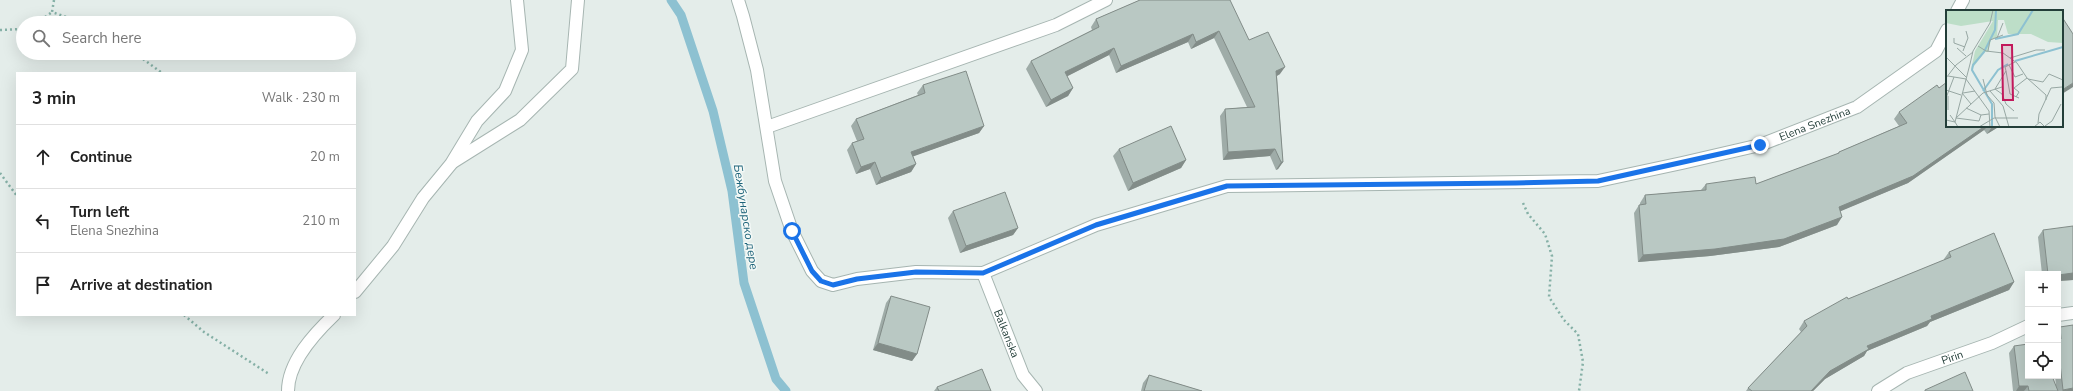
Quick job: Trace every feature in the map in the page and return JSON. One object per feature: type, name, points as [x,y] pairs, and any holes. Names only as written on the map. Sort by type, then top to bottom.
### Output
[{"type":"street","points":[[356,291],[393,246],[422,198],[451,164],[476,122],[505,91],[522,50],[517,0]]},
{"type":"street","points":[[451,164],[520,120],[572,69],[578,0]]},
{"type":"street","points":[[738,0],[757,70],[767,126],[1056,25],[1106,0]]},
{"type":"street","points":[[1958,10],[1963,0]]},
{"type":"street","name":"Elena Snezhina","points":[[767,126],[774,180],[792,231],[812,271],[821,281],[833,285],[857,279],[916,272],[983,273],[1096,225],[1227,186],[1598,181],[1760,145],[1857,107],[1936,51],[1946,32]]},
{"type":"street","name":"Balkanska","points":[[983,273],[1023,375],[1036,391]]},
{"type":"street","points":[[2061,315],[2073,313]]},
{"type":"street","points":[[288,389],[296,360],[313,335],[333,316]]},
{"type":"street","name":"Pirin","points":[[1878,391],[1907,373],[1992,343],[2025,327]]},
{"type":"path","points":[[47,16],[52,12],[54,0]]},
{"type":"path","points":[[52,12],[63,16]]},
{"type":"path","points":[[0,30],[16,29]]},
{"type":"path","points":[[144,60],[161,72]]},
{"type":"path","points":[[0,173],[16,195]]},
{"type":"path","points":[[1516,183],[1528,214],[1545,234],[1552,256],[1549,297],[1564,320],[1578,334],[1583,362],[1579,391]]},
{"type":"path","points":[[185,316],[204,332],[288,389]]},
{"type":"building","points":[[1140,0],[1230,0],[1249,40],[1268,32],[1285,67],[1276,71],[1283,162],[1281,162],[1275,149],[1228,152],[1225,109],[1255,107],[1219,31],[1196,42],[1193,34],[1121,66],[1114,48],[1065,72],[1073,88],[1051,100],[1031,61],[1099,27],[1096,19]]},
{"type":"building","points":[[2063,19],[2073,34],[2073,83],[2063,89]]},
{"type":"building","points":[[966,71],[984,126],[911,152],[916,164],[881,178],[875,162],[861,167],[852,143],[864,139],[856,119],[925,93],[923,85]]},
{"type":"building","points":[[1946,83],[1946,127],[1984,127],[1913,176],[1839,207],[1842,217],[1784,239],[1715,249],[1643,255],[1639,205],[1646,204],[1645,195],[1706,190],[1706,184],[1755,177],[1756,184],[1839,153],[1907,123],[1899,112],[1937,85],[1939,88]]},
{"type":"building","points":[[1171,126],[1186,160],[1133,183],[1119,149]]},
{"type":"building","points":[[1005,192],[1018,228],[966,246],[953,211]]},
{"type":"building","points":[[2073,226],[2073,273],[2061,275],[2061,271],[2048,271],[2043,230]]},
{"type":"building","points":[[1994,233],[2014,282],[1931,316],[1932,319],[1867,346],[1869,349],[1830,371],[1811,391],[1752,391],[1748,388],[1807,326],[1804,321],[1847,297],[1848,299],[1951,257],[1949,252]]},
{"type":"building","points":[[891,296],[930,307],[917,354],[878,343]]},
{"type":"building","points":[[2073,325],[2073,388],[2063,390],[2061,372],[2061,327]]},
{"type":"building","points":[[2025,344],[2025,379],[2053,379],[2058,391],[2029,391],[2028,386],[2019,386],[2014,346]]},
{"type":"building","points":[[982,369],[991,391],[939,391],[937,387]]},
{"type":"building","points":[[1965,372],[1973,391],[1925,391],[1925,390]]},
{"type":"building","points":[[1149,375],[1202,391],[1144,391]]},
{"type":"waterway","name":"Бежбунарско дере","points":[[671,0],[681,15],[713,111],[732,191],[744,283],[776,379],[786,391]]},
{"type":"route","points":[[792,231],[812,271],[821,281],[833,285],[857,279],[916,272],[983,273],[1096,225],[1227,186],[1598,181],[1760,145]]}]
